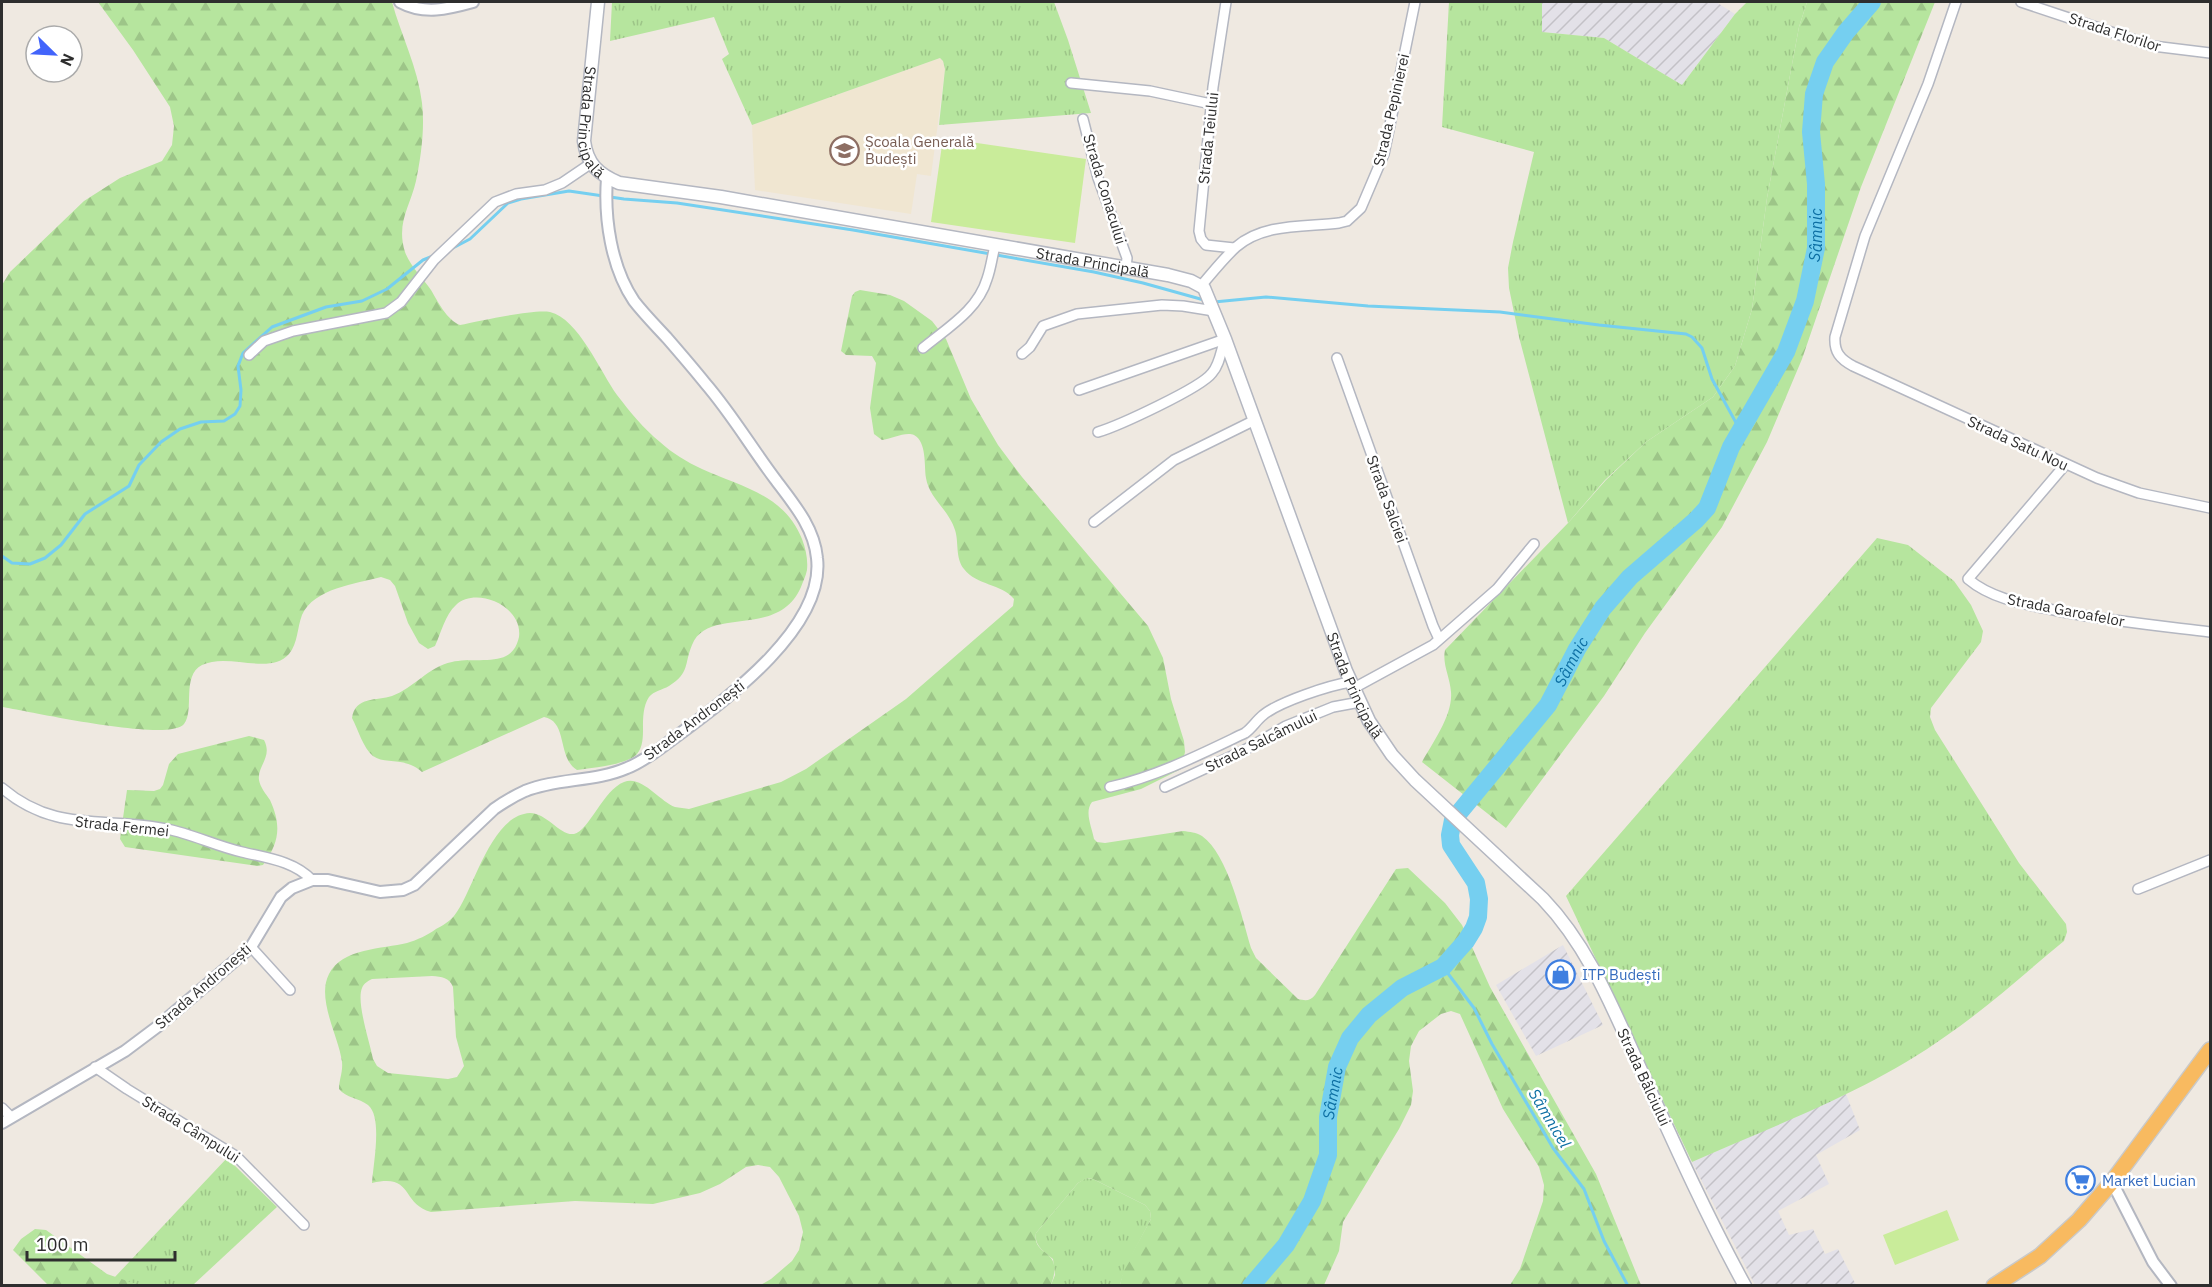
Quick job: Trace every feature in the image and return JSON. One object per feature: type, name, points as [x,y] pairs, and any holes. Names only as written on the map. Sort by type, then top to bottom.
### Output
[{"type":"highway","points":[[1994,1286],[2040,1256],[2060,1240],[2079,1220],[2112,1182],[2211,1050]]},
{"type":"main road","name":"Strada Principală","points":[[598,2],[584,141],[590,164],[606,188],[619,183],[721,197],[994,247],[1126,263],[1203,288],[1225,339],[1352,685],[1379,739],[1434,797],[1525,881]]},
{"type":"main road","name":"Strada Bâlciului","points":[[1525,881],[1563,920],[1587,957],[1709,1216],[1745,1286]]},
{"type":"street","points":[[400,2],[415,8],[436,10],[473,2]]},
{"type":"street","name":"Strada Teiului","points":[[1226,2],[1211,104],[1199,224],[1200,236],[1206,245],[1234,248]]},
{"type":"street","name":"Strada Pepinierei","points":[[1203,288],[1234,248],[1255,235],[1271,230],[1347,221],[1361,208],[1384,154],[1415,2]]},
{"type":"street","name":"Strada Satu Nou","points":[[1956,2],[1928,84],[1865,236],[1835,337],[1837,353],[1853,366],[2065,465],[2132,491],[2211,508]]},
{"type":"street","name":"Strada Florilor","points":[[2021,2],[2153,46],[2211,54]]},
{"type":"street","points":[[1071,83],[1150,91],[1211,104]]},
{"type":"street","name":"Strada Conacului","points":[[1083,119],[1098,177],[1126,263]]},
{"type":"street","points":[[249,355],[264,341],[293,331],[386,312],[401,302],[434,260],[495,202],[516,194],[545,190],[562,183],[590,164]]},
{"type":"street","name":"Strada Andronești","points":[[6,1120],[125,1051],[157,1027],[251,947],[281,897],[292,888],[312,880],[328,880],[380,892],[403,890],[424,877],[494,809],[508,800],[538,787],[628,768],[656,751],[765,664],[792,633],[809,602],[818,572],[818,559],[812,534],[798,510],[707,385],[634,300],[617,263],[607,211],[606,188]]},
{"type":"street","points":[[923,348],[949,329],[973,305],[987,279],[994,247]]},
{"type":"street","points":[[1022,354],[1030,347],[1044,326],[1077,314],[1162,305],[1213,309]]},
{"type":"street","points":[[1079,390],[1225,339]]},
{"type":"street","points":[[1098,432],[1116,426],[1202,383],[1215,369],[1225,339]]},
{"type":"street","name":"Strada Salciei","points":[[1337,358],[1379,479],[1439,639]]},
{"type":"street","points":[[1094,522],[1174,460],[1255,420]]},
{"type":"street","name":"Strada Garoafelor","points":[[2065,465],[1968,579],[1991,594],[2031,605],[2117,621],[2211,632]]},
{"type":"street","points":[[1110,787],[1137,781],[1173,767],[1245,733],[1262,715],[1283,704],[1331,686],[1352,685],[1411,657],[1439,639],[1497,589],[1534,544]]},
{"type":"street","name":"Strada Salcâmului","points":[[1165,787],[1243,751],[1287,726],[1333,707],[1360,702]]},
{"type":"street","name":"Strada Fermei","points":[[2,788],[25,804],[60,819],[167,829],[292,865],[302,870],[312,880]]},
{"type":"street","points":[[2138,889],[2211,860]]},
{"type":"street","points":[[251,947],[290,990]]},
{"type":"street","name":"Strada Câmpului","points":[[95,1068],[236,1155],[304,1225]]},
{"type":"street","points":[[2,1108],[6,1120]]},
{"type":"street","points":[[2112,1182],[2153,1262],[2171,1286]]},
{"type":"shaded area","points":[[1542,2],[1716,2],[1735,14],[1682,85],[1604,38],[1542,32]]},
{"type":"shaded area","name":"Școala Generală Budești","points":[[940,58],[945,69],[931,176],[917,174],[911,214],[755,190],[752,125]]},
{"type":"shaded area","points":[[1563,945],[1603,1025],[1536,1056],[1496,985]]},
{"type":"shaded area","points":[[1846,1094],[1860,1130],[1816,1155],[1829,1184],[1778,1211],[1789,1235],[1813,1229],[1825,1254],[1838,1249],[1856,1285],[1755,1285],[1692,1162]]},
{"type":"green space","points":[[98,2],[392,2],[417,77],[423,113],[419,162],[416,181],[403,224],[403,242],[410,262],[443,310],[455,323],[460,325],[532,312],[550,312],[560,316],[579,335],[622,401],[654,437],[680,457],[773,502],[794,524],[802,539],[807,566],[801,587],[790,603],[777,613],[727,623],[700,633],[692,645],[680,677],[649,697],[644,712],[642,745],[632,758],[577,770],[567,757],[556,725],[544,717],[422,772],[402,762],[378,759],[373,756],[369,753],[352,718],[357,706],[367,701],[392,696],[443,665],[458,661],[506,656],[515,648],[519,637],[514,616],[506,608],[496,602],[475,598],[465,600],[452,609],[435,646],[428,649],[419,643],[408,623],[395,586],[390,580],[381,577],[337,588],[316,599],[302,615],[292,650],[281,660],[260,664],[224,661],[202,665],[192,677],[187,718],[184,724],[173,729],[127,728],[2,707],[2,285],[10,272],[84,201],[120,178],[162,161],[172,145],[174,126],[170,107]]},
{"type":"green space","points":[[612,2],[1054,2],[1091,113],[939,125],[945,69],[940,58],[752,125],[722,59],[729,54],[714,17],[610,41]]},
{"type":"green space","points":[[1449,2],[1542,2],[1542,32],[1604,38],[1682,85],[1735,14],[1747,2],[1807,2],[1799,27],[1767,198],[1752,309],[1735,366],[1713,397],[1646,442],[1605,480],[1568,523],[1519,337],[1509,288],[1508,268],[1534,152],[1442,127]]},
{"type":"green space","points":[[1807,2],[1935,2],[1861,187],[1802,359],[1767,442],[1722,527],[1645,633],[1604,696],[1506,828],[1422,762],[1446,719],[1451,701],[1445,650],[1568,523],[1606,480],[1646,442],[1713,397],[1735,366],[1752,309],[1767,198],[1799,27]]},
{"type":"green space","points":[[943,138],[1086,159],[1075,243],[931,222]]},
{"type":"green space","points":[[860,290],[890,295],[904,301],[932,321],[946,339],[971,399],[998,445],[1022,477],[1148,626],[1163,658],[1171,699],[1184,741],[1185,752],[1181,769],[1141,789],[1092,802],[1089,815],[1094,839],[1105,843],[1183,831],[1202,836],[1211,845],[1227,871],[1256,958],[1298,999],[1303,1000],[1315,995],[1396,869],[1408,868],[1445,903],[1462,925],[1490,987],[1596,1174],[1641,1285],[1510,1285],[1520,1269],[1537,1219],[1543,1201],[1544,1185],[1539,1167],[1503,1109],[1460,1014],[1451,1011],[1441,1014],[1419,1031],[1411,1046],[1409,1061],[1413,1091],[1411,1105],[1343,1222],[1339,1251],[1324,1285],[1120,1285],[1124,1268],[1151,1219],[1150,1211],[1145,1205],[1087,1178],[1078,1183],[1036,1233],[1036,1241],[1054,1264],[1051,1285],[759,1286],[792,1261],[799,1250],[803,1232],[799,1216],[779,1177],[770,1167],[758,1165],[746,1167],[720,1184],[700,1193],[653,1204],[575,1201],[431,1212],[421,1208],[401,1185],[395,1182],[372,1183],[376,1130],[373,1111],[368,1105],[339,1089],[342,1062],[325,995],[329,974],[335,965],[353,954],[415,940],[450,920],[461,904],[494,840],[504,826],[516,817],[530,813],[536,814],[564,832],[574,834],[585,826],[609,793],[624,782],[637,782],[669,804],[689,809],[781,782],[806,769],[906,699],[1013,606],[1014,599],[1009,594],[975,579],[961,565],[952,523],[928,485],[923,449],[918,438],[907,434],[882,440],[874,434],[870,408],[876,363],[872,356],[846,355],[841,351],[852,296]],"holes":[[[432,976],[447,979],[453,987],[456,1037],[464,1066],[457,1077],[448,1079],[388,1073],[377,1066],[373,1059],[362,1012],[363,986],[372,979]]]},
{"type":"green space","points":[[1877,538],[1908,545],[1954,581],[1971,605],[1983,631],[1981,642],[1931,708],[1930,717],[1935,730],[2019,863],[2066,924],[2067,932],[2064,941],[1991,1002],[1917,1056],[1854,1090],[1692,1162],[1566,896]]},
{"type":"green space","points":[[249,736],[264,740],[266,746],[266,756],[260,770],[259,780],[274,809],[277,826],[273,849],[263,865],[125,847],[120,839],[127,790],[154,791],[160,789],[169,764],[178,754]]},
{"type":"green space","points":[[227,1158],[277,1207],[193,1285],[139,1285],[114,1278]]},
{"type":"green space","points":[[1086,1178],[1093,1179],[1145,1205],[1150,1211],[1151,1219],[1125,1268],[1120,1285],[1051,1285],[1055,1275],[1053,1259],[1038,1245],[1036,1233],[1078,1183]]},
{"type":"green space","points":[[1947,1210],[1959,1240],[1895,1265],[1883,1235]]},
{"type":"green space","points":[[35,1229],[46,1230],[107,1274],[139,1285],[48,1285],[13,1250],[21,1239]]},
{"type":"waterway","name":"Sâmnic","points":[[1251,1286],[1286,1245],[1312,1201],[1328,1155],[1328,1117],[1337,1067],[1350,1038],[1369,1015],[1402,988],[1443,967],[1466,941],[1474,928],[1478,917],[1479,899],[1476,883],[1451,845],[1453,820],[1548,705],[1577,649],[1603,608],[1630,577],[1707,508],[1731,447],[1786,352],[1805,301],[1816,248],[1816,184],[1811,132],[1814,94],[1825,62],[1846,32],[1872,2]]},
{"type":"waterway","points":[[451,249],[470,239],[508,203],[569,191],[624,199],[677,203],[853,230],[1094,272],[1204,300]]},
{"type":"waterway","points":[[2,556],[12,563],[30,564],[45,558],[61,545],[85,514],[129,486],[139,465],[161,442],[180,429],[201,422],[224,421],[235,414],[240,406],[238,366],[243,353],[272,327],[326,307],[362,301],[387,289],[423,260],[433,256]]},
{"type":"waterway","points":[[1214,302],[1266,297],[1368,306],[1500,312],[1686,334],[1702,348],[1712,379],[1740,430]]},
{"type":"waterway","name":"Sâmnicel","points":[[1443,967],[1474,1008],[1492,1044],[1553,1148],[1584,1189],[1604,1241],[1628,1286]]},
{"type":"place","name":"Școala Generală Budești","points":[[844,150]]},
{"type":"place","name":"ITP Budești","points":[[1561,974]]},
{"type":"place","name":"Market Lucian","points":[[2081,1180]]}]
